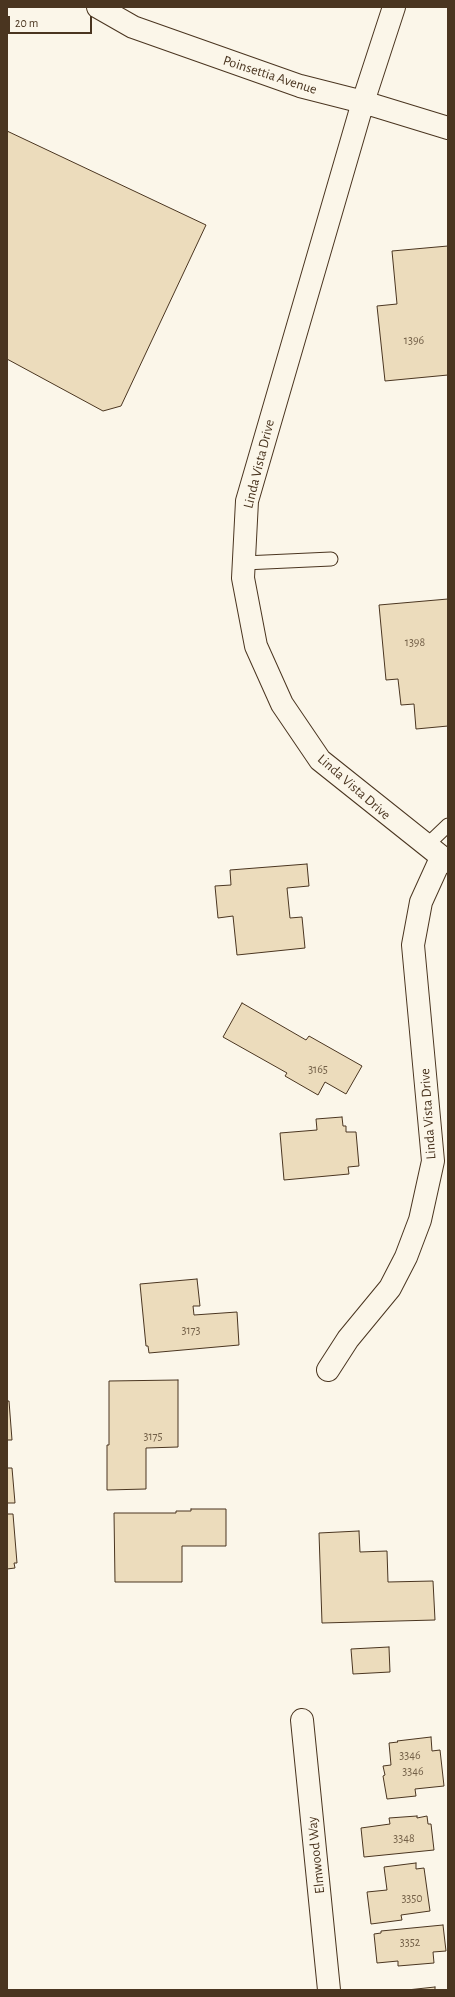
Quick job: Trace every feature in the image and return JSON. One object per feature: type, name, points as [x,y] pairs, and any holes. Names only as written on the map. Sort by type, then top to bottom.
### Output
[{"type":"street","name":"Poinsettia Avenue","points":[[98,7],[133,27],[300,86],[363,102],[448,128]]},
{"type":"street","name":"Linda Vista Drive","points":[[328,1370],[348,1339],[390,1288],[406,1257],[420,1220],[433,1161],[413,944],[421,902],[438,856],[320,760],[282,704],[256,646],[243,578],[247,501],[363,102],[394,7]]},
{"type":"street","name":"Elmwood Way","points":[[302,1720],[329,1990]]},
{"type":"lane","points":[[244,563],[331,559]]},
{"type":"lane","points":[[438,856],[448,825]]},
{"type":"building","points":[[7,131],[206,225],[121,406],[103,411],[7,359]]},
{"type":"building","points":[[448,246],[448,375],[385,381],[377,306],[397,304],[392,251]]},
{"type":"building","points":[[448,599],[448,726],[416,729],[414,704],[401,705],[398,679],[386,680],[379,605]]},
{"type":"building","points":[[307,864],[309,886],[287,888],[290,918],[302,917],[305,948],[237,955],[233,916],[218,918],[215,886],[231,885],[230,870]]},
{"type":"building","points":[[242,1003],[306,1040],[309,1036],[362,1066],[346,1094],[325,1082],[318,1095],[285,1076],[287,1073],[223,1037]]},
{"type":"building","points":[[342,1117],[343,1126],[346,1126],[346,1132],[356,1132],[359,1166],[348,1167],[349,1174],[284,1180],[280,1133],[317,1130],[316,1119]]},
{"type":"building","points":[[197,1279],[200,1306],[193,1306],[194,1315],[237,1312],[239,1345],[149,1353],[148,1346],[146,1346],[140,1284]]},
{"type":"building","points":[[178,1380],[178,1447],[146,1448],[146,1489],[107,1490],[109,1381]]},
{"type":"building","points":[[7,1401],[9,1401],[12,1440],[7,1440]]},
{"type":"building","points":[[7,1468],[12,1468],[15,1503],[7,1503]]},
{"type":"building","points":[[191,1509],[226,1509],[226,1546],[182,1546],[182,1582],[115,1582],[114,1513],[176,1513],[176,1511],[191,1511]]},
{"type":"building","points":[[7,1514],[13,1514],[17,1563],[14,1563],[15,1568],[7,1569]]},
{"type":"building","points":[[359,1531],[360,1552],[387,1551],[388,1582],[433,1581],[435,1620],[322,1623],[319,1533]]},
{"type":"building","points":[[389,1647],[390,1672],[353,1674],[351,1649]]},
{"type":"building","points":[[431,1737],[432,1751],[440,1750],[444,1786],[415,1789],[416,1796],[387,1799],[383,1776],[385,1775],[383,1766],[391,1765],[389,1743]]},
{"type":"building","points":[[417,1816],[417,1818],[427,1816],[428,1824],[431,1824],[434,1850],[364,1857],[361,1828],[390,1824],[389,1818]]},
{"type":"building","points":[[416,1863],[416,1869],[424,1868],[430,1911],[401,1915],[402,1920],[371,1924],[367,1892],[387,1890],[384,1867]]},
{"type":"building","points":[[443,1925],[446,1951],[433,1952],[434,1963],[398,1966],[398,1961],[377,1963],[374,1934],[381,1933],[381,1931]]},
{"type":"building","points":[[435,1987],[435,1990],[407,1990]]}]
